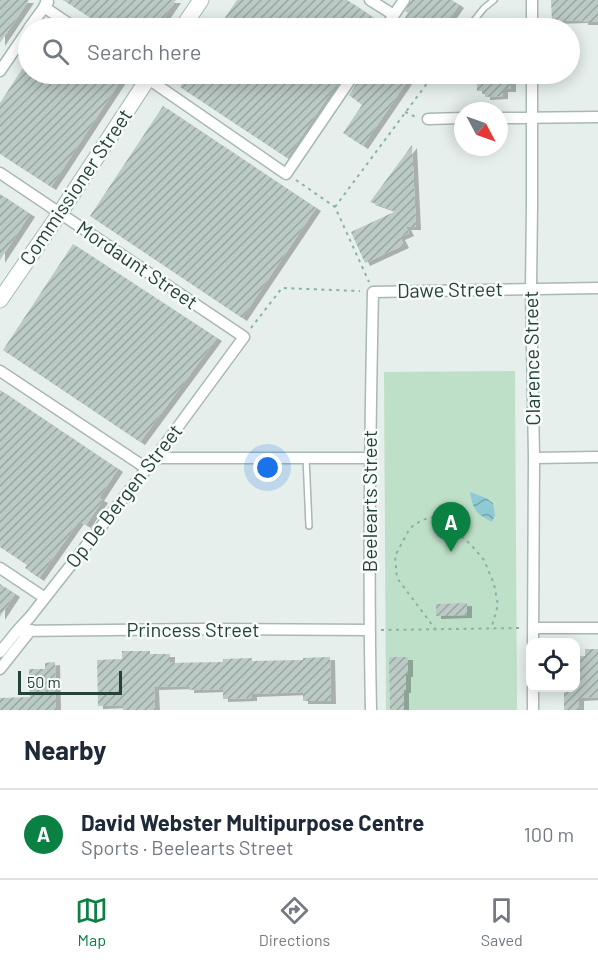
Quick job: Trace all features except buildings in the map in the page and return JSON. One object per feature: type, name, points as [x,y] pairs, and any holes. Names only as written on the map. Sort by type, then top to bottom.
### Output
[{"type":"main road","points":[[189,18],[201,0]]},
{"type":"main road","name":"Commissioner Street","points":[[0,300],[60,213],[141,84]]},
{"type":"street","points":[[370,0],[394,15]]},
{"type":"street","points":[[392,18],[404,0]]},
{"type":"street","points":[[532,0],[532,18]]},
{"type":"street","points":[[36,18],[46,2],[64,18]]},
{"type":"street","points":[[0,71],[18,45]]},
{"type":"street","points":[[160,84],[286,174],[347,84]]},
{"type":"street","name":"Clarence Street","points":[[532,84],[533,638]]},
{"type":"street","points":[[508,118],[598,117]]},
{"type":"street","points":[[428,119],[454,118]]},
{"type":"street","name":"Mordaunt Street","points":[[0,173],[244,337]]},
{"type":"street","name":"Dawe Street","points":[[373,291],[598,288]]},
{"type":"street","name":"Beelearts Street","points":[[371,710],[369,630],[373,291]]},
{"type":"street","name":"Op De Bergen Street","points":[[0,652],[155,458],[244,337]]},
{"type":"street","points":[[0,371],[146,468]]},
{"type":"street","points":[[155,458],[370,458]]},
{"type":"street","points":[[534,458],[598,458]]},
{"type":"street","points":[[0,568],[45,598]]},
{"type":"street","points":[[533,628],[598,628]]},
{"type":"street","points":[[0,669],[31,630]]},
{"type":"street","name":"Princess Street","points":[[17,631],[369,630]]},
{"type":"street","points":[[533,692],[533,710]]},
{"type":"lane","points":[[476,18],[494,0]]},
{"type":"lane","points":[[306,458],[309,526]]},
{"type":"path","points":[[335,207],[427,84]]},
{"type":"path","points":[[244,337],[282,288],[373,291],[335,207],[286,174]]},
{"type":"path","points":[[436,630],[397,578],[395,556],[410,528],[422,520],[435,518],[446,521],[484,560],[495,584],[498,605],[491,629]]},
{"type":"path","points":[[369,630],[533,628]]},
{"type":"green space","points":[[515,371],[517,710],[386,710],[384,372]]},
{"type":"water","points":[[470,492],[493,503],[495,515],[492,522],[476,511]]},
{"type":"place","name":"David Webster Multipurpose Centre","points":[[451,552]]}]
